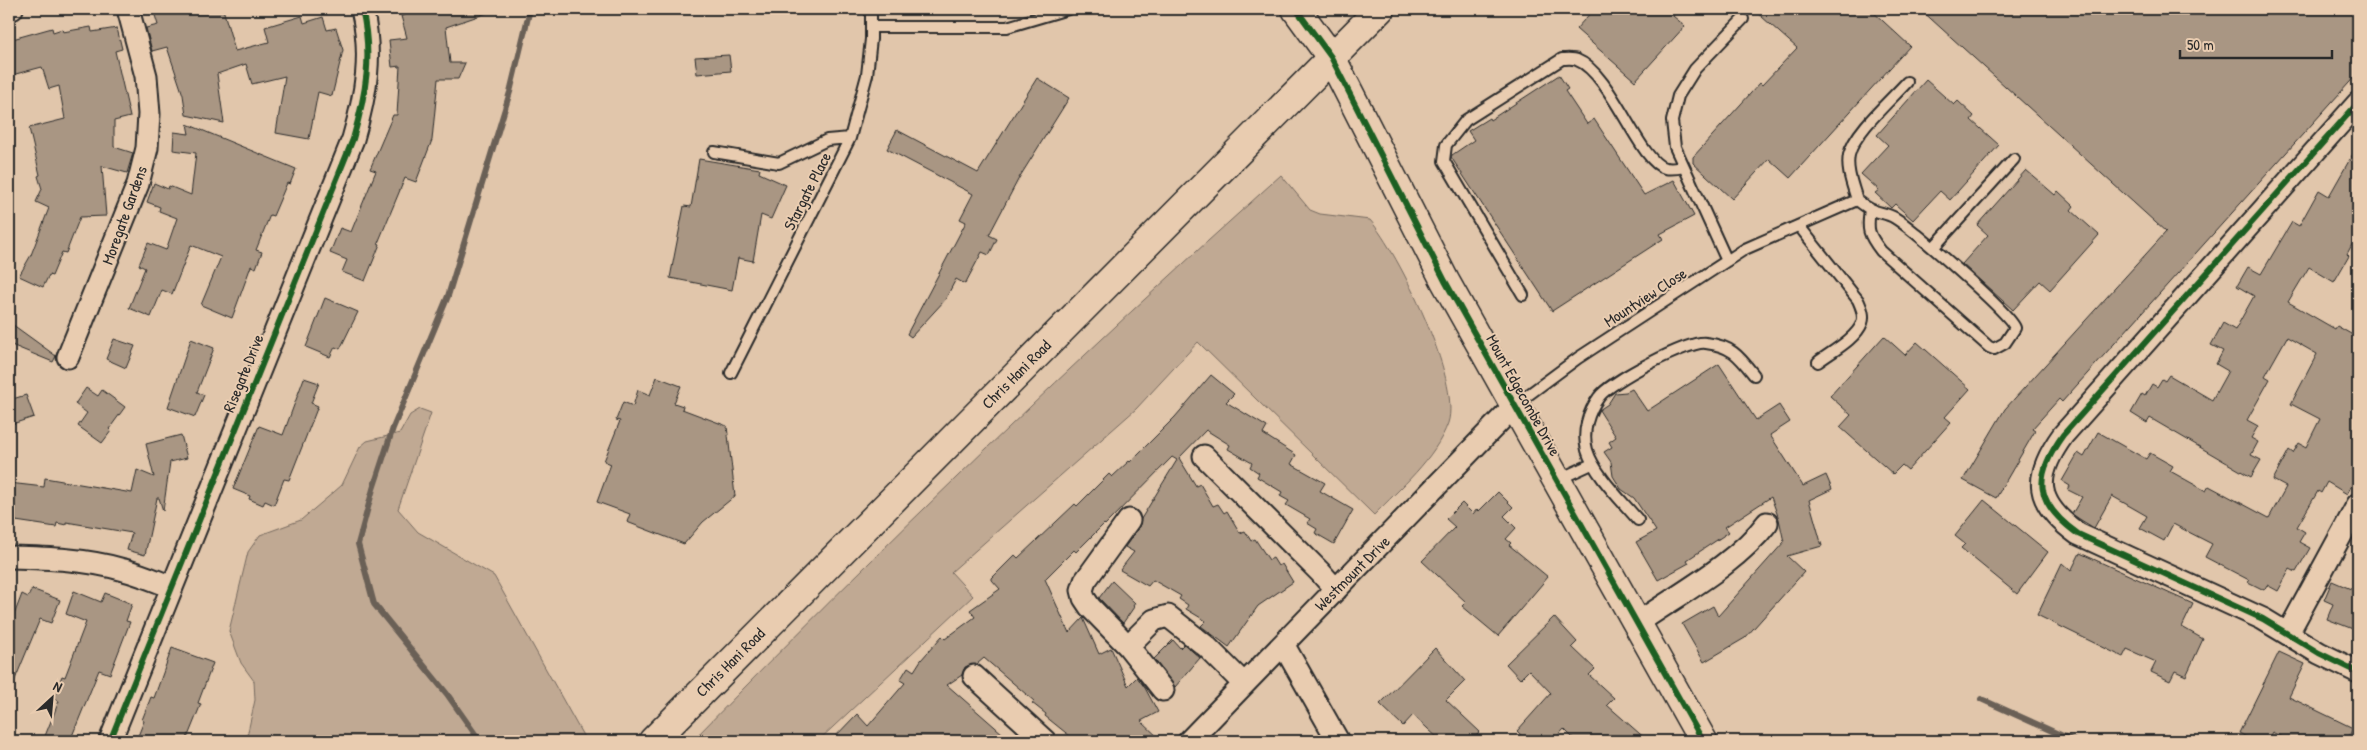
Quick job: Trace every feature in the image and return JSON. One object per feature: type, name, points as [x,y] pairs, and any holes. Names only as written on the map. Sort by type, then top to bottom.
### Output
[{"type":"main road","name":"Mount Edgecombe Drive","points":[[1296,9],[1331,58],[1445,281],[1703,741]]},
{"type":"main road","name":"Chris Hani Road","points":[[653,741],[1380,9]]},
{"type":"street","name":"Moregate Gardens","points":[[68,357],[138,184],[147,148],[149,114],[146,76],[128,9]]},
{"type":"street","name":"Risegate Drive","points":[[110,741],[353,139],[364,98],[368,55],[362,9]]},
{"type":"street","points":[[2358,102],[2063,435],[2049,454],[2043,472],[2043,492],[2050,509],[2063,523],[2078,534],[2263,619],[2319,653],[2358,672]]},
{"type":"street","name":"Westmount Drive","points":[[1189,741],[1515,405]]},
{"type":"street","points":[[1204,456],[1336,590]]},
{"type":"street","points":[[2288,633],[2358,504]]},
{"type":"street","points":[[1129,520],[1085,581],[1082,590],[1084,598],[1090,607],[1128,646],[1163,690]]},
{"type":"street","points":[[1636,624],[1736,556],[1754,541],[1767,523]]},
{"type":"street","points":[[9,557],[71,560],[97,564],[124,570],[172,587]]},
{"type":"street","points":[[1128,646],[1154,620],[1161,616],[1168,616],[1207,647],[1244,684]]},
{"type":"street","points":[[1283,644],[1338,741]]},
{"type":"street","points":[[974,676],[1045,741]]},
{"type":"lane","name":"Stargate Place","points":[[730,374],[850,138],[867,75],[871,9]]},
{"type":"lane","points":[[871,27],[1006,27],[1068,9]]},
{"type":"lane","points":[[1727,261],[1675,147],[1672,121],[1678,96],[1695,69],[1743,19]]},
{"type":"lane","points":[[1523,295],[1444,161],[1446,145],[1466,120],[1562,60],[1577,60],[1594,73],[1631,125],[1650,159],[1665,168],[1684,167]]},
{"type":"lane","points":[[1870,210],[1869,236],[1881,251],[1989,347],[1994,349],[2000,348],[2012,334],[2013,322],[1933,248],[1895,218],[1882,212],[1870,210],[1858,200],[1849,176],[1849,154],[1858,137],[1907,82]]},
{"type":"lane","points":[[714,152],[779,163],[827,140],[850,138]]},
{"type":"lane","points":[[1933,248],[2014,159]]},
{"type":"lane","name":"Mountview Close","points":[[1515,405],[1578,358],[1745,249],[1858,200]]},
{"type":"lane","points":[[1798,226],[1854,294],[1864,313],[1862,323],[1855,333],[1818,362]]},
{"type":"lane","points":[[1638,520],[1592,464],[1586,449],[1585,431],[1590,411],[1600,394],[1622,379],[1669,353],[1704,342],[1722,346],[1738,353],[1754,375]]},
{"type":"lane","points":[[1556,481],[1592,464]]},
{"type":"shaded area","points":[[1281,175],[1310,210],[1320,214],[1370,220],[1382,236],[1411,287],[1437,349],[1446,378],[1450,404],[1448,423],[1442,436],[1426,461],[1374,515],[1198,342],[1136,409],[951,572],[973,596],[818,741],[692,741],[908,524],[1130,313]]},
{"type":"shaded area","points":[[420,409],[431,413],[398,509],[418,532],[494,576],[586,741],[246,741],[255,700],[254,681],[241,663],[229,631],[248,552],[260,535],[301,520],[342,485],[360,447],[367,441],[400,433],[410,415]]},
{"type":"building","points":[[153,9],[223,9],[235,51],[269,42],[265,27],[302,16],[304,23],[323,17],[327,30],[336,28],[343,50],[332,96],[318,92],[309,139],[276,133],[285,76],[252,84],[246,64],[217,74],[224,123],[186,115],[183,95],[167,47],[152,51],[146,28],[158,25]]},
{"type":"building","points":[[424,9],[487,9],[487,13],[446,27],[450,63],[465,63],[458,79],[438,79],[432,140],[416,182],[405,178],[378,243],[380,244],[365,281],[342,272],[347,260],[330,253],[340,228],[351,232],[376,171],[370,169],[393,115],[397,115],[400,66],[392,67],[389,40],[407,38],[401,16]]},
{"type":"building","points":[[1594,9],[1680,9],[1673,16],[1685,26],[1635,81],[1576,29]]},
{"type":"building","points":[[1753,9],[1870,9],[1910,46],[1790,178],[1769,159],[1732,199],[1693,163],[1693,157],[1760,83],[1762,85],[1797,48]]},
{"type":"building","points":[[1920,9],[2358,9],[2358,73],[2062,402],[2059,399],[2032,429],[2035,431],[1996,498],[1963,480],[2005,409],[2166,232]]},
{"type":"building","points":[[91,27],[92,32],[117,28],[122,49],[115,51],[130,117],[114,121],[114,147],[133,153],[127,173],[102,166],[106,216],[80,217],[66,253],[62,252],[52,276],[49,275],[43,287],[19,276],[31,255],[49,208],[36,202],[42,189],[29,128],[65,119],[59,86],[49,89],[42,67],[12,75],[9,64],[9,40],[52,28],[53,32],[62,29],[63,32]]},
{"type":"building","points":[[729,55],[731,71],[697,74],[695,57]]},
{"type":"building","points":[[1559,75],[1568,89],[1565,91],[1587,124],[1594,119],[1644,195],[1674,180],[1694,216],[1660,234],[1663,239],[1552,311],[1451,157],[1474,140],[1468,131],[1489,118],[1490,120]]},
{"type":"building","points":[[1037,78],[1069,98],[1019,178],[989,235],[997,239],[989,255],[982,252],[965,284],[956,279],[945,300],[911,337],[907,334],[966,222],[960,219],[973,194],[887,149],[897,130],[978,173]]},
{"type":"building","points":[[1926,80],[1954,105],[1958,101],[1974,116],[1971,120],[1999,145],[1950,200],[1940,191],[1913,220],[1895,204],[1891,208],[1875,193],[1879,190],[1861,174],[1888,145],[1877,135]]},
{"type":"building","points":[[187,124],[296,169],[290,184],[287,183],[273,216],[270,215],[256,250],[262,252],[256,268],[251,266],[232,318],[201,305],[221,257],[191,245],[172,294],[162,290],[151,317],[129,308],[145,268],[139,265],[148,243],[166,250],[177,218],[159,211],[160,207],[147,202],[154,183],[168,189],[169,186],[191,195],[196,153],[173,150],[174,132],[189,134]]},
{"type":"building","points":[[2358,145],[2358,233],[2347,254],[2349,256],[2334,282],[2309,267],[2288,302],[2335,329],[2337,326],[2358,338],[2358,474],[2347,494],[2327,482],[2321,493],[2318,491],[2297,527],[2305,532],[2299,542],[2310,548],[2296,572],[2290,569],[2278,591],[2267,585],[2264,590],[2205,557],[2212,544],[2173,524],[2164,541],[2140,528],[2147,516],[2112,496],[2094,528],[2072,514],[2082,497],[2068,490],[2070,486],[2062,481],[2078,453],[2084,457],[2098,432],[2146,459],[2150,453],[2173,466],[2170,471],[2206,491],[2209,486],[2269,518],[2286,487],[2273,480],[2289,450],[2293,453],[2299,443],[2306,447],[2320,419],[2291,404],[2317,354],[2287,337],[2265,376],[2270,379],[2247,420],[2258,426],[2251,438],[2258,442],[2251,455],[2261,460],[2251,477],[2150,418],[2147,423],[2131,413],[2142,394],[2145,396],[2152,384],[2157,387],[2162,379],[2165,381],[2169,375],[2212,400],[2228,371],[2216,364],[2223,351],[2211,345],[2223,323],[2235,330],[2254,296],[2237,286],[2248,267],[2261,274],[2292,222],[2299,226],[2319,190],[2329,196]]},
{"type":"building","points":[[699,159],[760,169],[759,173],[786,185],[771,219],[761,215],[753,261],[738,258],[732,290],[670,278],[684,206],[691,207]]},
{"type":"building","points":[[2026,170],[2055,195],[2058,191],[2074,206],[2071,210],[2099,235],[2050,290],[2040,281],[2013,310],[1962,264],[1988,235],[1977,225]]},
{"type":"building","points":[[325,298],[358,312],[340,349],[335,347],[330,357],[306,347]]},
{"type":"building","points":[[9,322],[56,356],[53,362],[9,344]]},
{"type":"building","points":[[1884,336],[1905,355],[1917,342],[1970,389],[1945,417],[1951,422],[1908,470],[1902,465],[1893,474],[1840,427],[1851,415],[1830,396]]},
{"type":"building","points":[[114,339],[135,346],[126,368],[106,359]]},
{"type":"building","points":[[191,339],[214,348],[197,392],[204,395],[195,417],[168,407]]},
{"type":"building","points":[[1719,364],[1756,420],[1779,405],[1790,422],[1770,435],[1803,486],[1826,475],[1832,489],[1809,500],[1822,546],[1787,556],[1804,572],[1745,638],[1704,662],[1682,624],[1713,606],[1718,616],[1784,542],[1779,519],[1771,497],[1725,527],[1729,532],[1687,560],[1689,563],[1658,580],[1636,542],[1656,531],[1634,498],[1621,489],[1613,476],[1611,462],[1604,452],[1612,447],[1609,442],[1616,437],[1599,410],[1608,404],[1615,393],[1626,392],[1632,389],[1647,411]]},
{"type":"building","points":[[1211,375],[1234,394],[1226,402],[1267,427],[1263,434],[1296,455],[1291,464],[1325,483],[1320,491],[1353,510],[1334,544],[1315,533],[1317,529],[1307,523],[1310,519],[1286,505],[1289,501],[1280,496],[1282,492],[1257,477],[1259,473],[1250,467],[1252,463],[1228,449],[1230,445],[1206,430],[1179,458],[1196,486],[1200,484],[1213,506],[1218,504],[1224,513],[1227,511],[1240,533],[1245,531],[1251,541],[1255,539],[1269,560],[1273,558],[1278,566],[1282,564],[1293,582],[1258,606],[1229,647],[1201,626],[1206,621],[1186,609],[1188,605],[1179,599],[1181,596],[1153,580],[1148,586],[1120,570],[1134,552],[1125,547],[1139,527],[1141,519],[1177,460],[1172,457],[1105,525],[1076,552],[1074,550],[1045,579],[1069,633],[1083,618],[1099,654],[1111,648],[1128,686],[1137,677],[1145,688],[1158,712],[1141,721],[1162,741],[1076,741],[1045,716],[1046,714],[1032,703],[1034,701],[984,658],[977,664],[965,667],[962,675],[947,685],[1011,741],[831,741],[857,714],[868,726],[905,683],[900,680],[908,667],[914,671],[942,636],[945,639],[975,617],[970,610],[1000,589],[992,578],[1015,555],[1018,558],[1075,504],[1077,506],[1109,474],[1112,477],[1130,462],[1175,417]]},
{"type":"building","points":[[657,377],[681,386],[674,403],[683,406],[682,409],[727,426],[735,496],[703,522],[684,544],[627,522],[630,514],[597,502],[611,464],[604,461],[620,421],[616,420],[623,402],[633,406],[638,390],[650,395]]},
{"type":"building","points":[[304,378],[319,383],[311,403],[318,406],[289,480],[284,479],[274,505],[265,501],[263,505],[249,499],[250,496],[233,489],[259,426],[283,435]]},
{"type":"building","points":[[86,388],[98,396],[102,390],[125,407],[109,429],[111,431],[102,443],[78,426],[87,413],[75,404]]},
{"type":"building","points":[[26,395],[34,417],[9,425],[9,400]]},
{"type":"building","points":[[181,435],[187,458],[170,462],[163,511],[159,498],[157,498],[145,555],[127,550],[132,533],[66,522],[66,525],[57,523],[56,527],[9,520],[9,483],[44,487],[45,478],[132,493],[137,470],[154,477],[146,444]]},
{"type":"building","points":[[1498,492],[1513,507],[1504,516],[1516,528],[1506,539],[1511,543],[1509,545],[1548,577],[1498,636],[1462,606],[1466,602],[1422,561],[1455,527],[1446,519],[1462,503],[1473,514],[1477,509],[1479,511]]},
{"type":"building","points":[[1984,500],[2048,552],[2017,594],[1961,548],[1965,544],[1955,536]]},
{"type":"building","points":[[2080,553],[2193,604],[2182,627],[2203,639],[2186,676],[2175,671],[2170,681],[2151,672],[2156,662],[2127,649],[2123,657],[2037,615],[2062,563],[2071,571]]},
{"type":"building","points":[[1112,581],[1135,603],[1123,623],[1099,598]]},
{"type":"building","points":[[2332,581],[2358,592],[2358,631],[2327,619],[2333,604],[2324,600]]},
{"type":"building","points":[[32,589],[60,600],[51,623],[40,619],[9,694],[9,628],[22,594],[28,597]]},
{"type":"building","points":[[74,591],[101,602],[105,593],[132,604],[126,621],[130,622],[110,674],[99,670],[70,741],[43,741],[59,701],[53,698],[62,676],[65,677],[86,622],[66,614]]},
{"type":"building","points":[[1554,617],[1577,642],[1572,647],[1595,669],[1589,675],[1614,698],[1607,705],[1648,741],[1576,741],[1564,729],[1553,741],[1527,741],[1517,731],[1551,693],[1529,670],[1520,679],[1506,664]]},
{"type":"building","points":[[1173,640],[1180,648],[1184,644],[1200,658],[1175,687],[1154,659]]},
{"type":"building","points":[[172,648],[213,663],[198,703],[201,704],[186,741],[136,741],[144,721],[142,720],[151,697],[154,698]]},
{"type":"building","points":[[1435,648],[1465,681],[1446,700],[1480,732],[1471,741],[1441,741],[1413,715],[1403,726],[1380,704]]},
{"type":"building","points":[[2279,652],[2305,664],[2289,697],[2353,728],[2347,741],[2290,741],[2272,732],[2267,741],[2254,741],[2239,733]]},
{"type":"waterway","points":[[480,741],[447,694],[374,604],[358,544],[373,489],[393,428],[448,296],[510,92],[530,9]]},
{"type":"waterway","points":[[1981,699],[2074,741]]},
{"type":"cycle path","points":[[110,741],[353,139],[366,74],[367,42],[362,9]]},
{"type":"cycle path","points":[[1296,9],[1331,57],[1445,281],[1703,741]]},
{"type":"cycle path","points":[[2358,103],[2063,435],[2046,464],[2043,477],[2043,489],[2046,500],[2053,512],[2078,534],[2263,619],[2319,653],[2358,672]]}]
